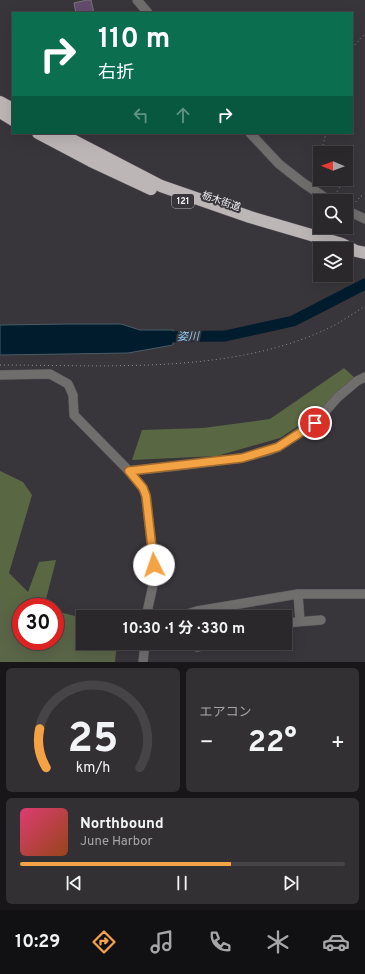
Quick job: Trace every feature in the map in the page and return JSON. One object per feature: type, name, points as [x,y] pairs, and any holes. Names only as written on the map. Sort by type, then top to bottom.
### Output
[{"type":"highway","points":[[0,102],[12,108]]},
{"type":"highway","points":[[0,112],[12,119]]},
{"type":"highway","name":"栃木街道","points":[[40,134],[91,161],[157,192],[237,220],[313,242]]},
{"type":"highway","name":"栃木街道","points":[[61,134],[161,186],[250,217],[342,244],[356,251]]},
{"type":"street","points":[[137,0],[147,12]]},
{"type":"street","points":[[251,134],[279,164],[302,182],[324,194]]},
{"type":"street","points":[[353,214],[365,219]]},
{"type":"street","points":[[0,375],[50,374],[68,384],[73,395],[74,415],[129,471],[143,488],[146,496],[153,546],[155,576],[148,610]]},
{"type":"street","points":[[129,471],[242,458],[278,447],[315,423],[338,398],[365,377]]},
{"type":"street","points":[[298,594],[300,621]]},
{"type":"street","points":[[217,610],[298,594],[365,594]]},
{"type":"street","points":[[292,622],[321,620]]},
{"type":"street","points":[[143,662],[144,650]]},
{"type":"path","points":[[353,47],[365,34]]},
{"type":"path","points":[[323,146],[326,134]]},
{"type":"path","points":[[353,204],[361,196],[365,196]]},
{"type":"path","points":[[0,365],[172,365],[242,355],[292,342],[331,326],[365,306]]},
{"type":"green space","points":[[344,368],[355,378],[315,415],[280,438],[217,456],[132,460],[142,430],[203,428],[270,419]]},
{"type":"green space","points":[[0,471],[23,482],[32,495],[9,573],[28,592],[39,562],[56,560],[46,598],[12,598],[12,619],[7,620],[0,585]]},
{"type":"green space","points":[[0,567],[16,598],[12,598],[12,650],[64,650],[64,613],[76,616],[76,650],[116,650],[115,662],[0,662]]},
{"type":"water","points":[[121,324],[140,330],[173,330],[173,345],[128,353],[0,355],[0,325]]},
{"type":"building","points":[[91,0],[94,12],[76,12],[74,3]]},
{"type":"waterway","name":"姿川","points":[[159,337],[225,336],[293,321],[365,284]]},
{"type":"route","points":[[154,565],[146,496],[143,488],[129,471],[242,458],[278,447],[315,423]]}]
